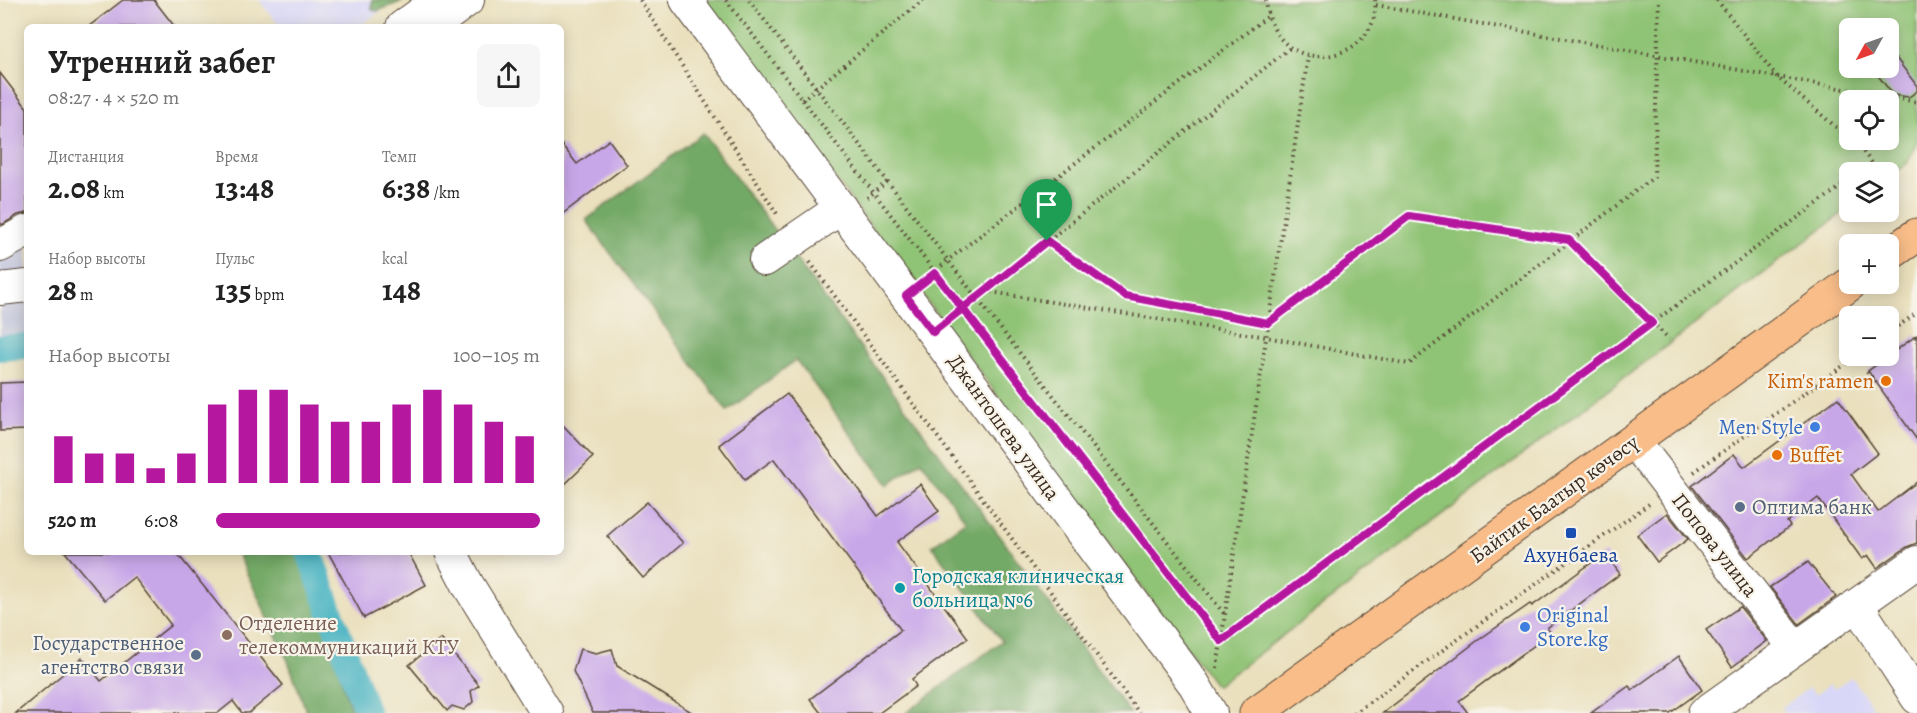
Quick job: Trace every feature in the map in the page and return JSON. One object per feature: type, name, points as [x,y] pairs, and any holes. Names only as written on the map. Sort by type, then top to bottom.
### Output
[{"type":"main road","points":[[1899,247],[1917,235]]},
{"type":"main road","name":"Байтик Баатыр көчөсү","points":[[1256,713],[1839,292]]},
{"type":"street","points":[[406,24],[439,0]]},
{"type":"street","points":[[436,24],[468,0]]},
{"type":"street","name":"Джантошева улица","points":[[686,0],[1194,684],[1211,713]]},
{"type":"street","points":[[765,260],[841,208]]},
{"type":"street","points":[[0,246],[24,233]]},
{"type":"street","points":[[0,289],[24,286]]},
{"type":"street","name":"Попова улица","points":[[1634,441],[1795,648]]},
{"type":"street","points":[[453,555],[468,585],[547,713]]},
{"type":"street","points":[[1704,713],[1744,702],[1795,648],[1917,562]]},
{"type":"street","points":[[1857,605],[1917,698]]},
{"type":"path","points":[[640,0],[793,239],[1139,713]]},
{"type":"path","points":[[726,0],[1221,641]]},
{"type":"path","points":[[749,0],[976,297],[1225,615]]},
{"type":"path","points":[[802,100],[923,0]]},
{"type":"path","points":[[1266,0],[1267,17],[1276,35],[1290,48],[1308,56],[1328,57],[1346,51],[1362,39],[1372,24],[1375,3],[1917,102]]},
{"type":"path","points":[[985,291],[1409,364],[1654,177],[1659,0]]},
{"type":"path","points":[[1718,0],[1777,77],[1839,130]]},
{"type":"path","points":[[906,296],[948,260],[1267,17]]},
{"type":"path","points":[[933,332],[1290,48]]},
{"type":"path","points":[[1217,668],[1308,56]]},
{"type":"path","points":[[1221,641],[1839,188]]},
{"type":"path","points":[[1047,241],[1125,296],[1268,323],[1409,216],[1569,240],[1669,339]]},
{"type":"path","points":[[1899,325],[1917,313]]},
{"type":"path","points":[[1354,713],[1843,366]]},
{"type":"path","points":[[1867,372],[1878,384]]},
{"type":"shaded area","points":[[259,0],[396,0],[363,24],[278,24]]},
{"type":"shaded area","points":[[24,248],[24,337],[0,339],[0,255]]},
{"type":"shaded area","points":[[1851,677],[1877,713],[1785,713],[1781,708],[1809,688],[1815,695],[1830,684],[1834,689]]},
{"type":"green space","points":[[372,0],[405,0],[378,11],[372,10]]},
{"type":"green space","points":[[701,0],[1917,0],[1917,143],[1907,164],[1899,170],[1899,162],[1839,162],[1839,216],[1216,686]]},
{"type":"green space","points":[[703,133],[1130,713],[906,713],[1002,641],[932,546],[966,521],[921,461],[888,485],[796,360],[727,411],[586,220]]},
{"type":"green space","points":[[238,555],[302,555],[352,713],[307,713],[288,661]]},
{"type":"building","points":[[123,0],[154,0],[173,24],[92,24]]},
{"type":"building","points":[[1899,62],[1917,86],[1917,91],[1909,97],[1899,96],[1899,90],[1889,90],[1880,78],[1899,78]]},
{"type":"building","points":[[0,73],[24,104],[24,214],[2,225],[0,222]]},
{"type":"building","points":[[609,140],[627,165],[564,213],[564,148],[577,164]]},
{"type":"building","points":[[1917,335],[1917,440],[1868,371],[1875,366],[1899,366],[1899,348]]},
{"type":"building","points":[[24,382],[24,430],[0,431],[0,383]]},
{"type":"building","name":"Городская клиническая больница №6","points":[[787,394],[878,516],[920,484],[939,511],[897,542],[968,638],[912,679],[916,686],[879,713],[821,713],[810,699],[901,630],[774,459],[745,480],[719,445]]},
{"type":"building","points":[[1838,398],[1878,453],[1851,474],[1878,512],[1917,482],[1917,543],[1907,547],[1877,568],[1868,555],[1862,559],[1818,498],[1787,522],[1790,526],[1748,558],[1692,486],[1734,454],[1744,467]]},
{"type":"building","points":[[564,426],[593,457],[564,485]]},
{"type":"building","points":[[647,502],[683,543],[643,578],[607,536]]},
{"type":"building","points":[[1667,513],[1688,539],[1657,562],[1637,535]]},
{"type":"building","points":[[1605,553],[1620,574],[1547,628],[1551,633],[1459,701],[1468,713],[1383,713],[1477,641],[1530,604],[1532,606]]},
{"type":"building","name":"Государственное агентство связи","points":[[68,555],[178,555],[283,685],[249,713],[242,713],[233,701],[218,713],[16,713],[82,658],[101,681],[171,625],[134,577],[105,600]]},
{"type":"building","points":[[330,555],[410,555],[426,585],[364,618]]},
{"type":"building","points":[[1808,562],[1836,597],[1799,624],[1770,587]]},
{"type":"building","points":[[1740,607],[1767,641],[1732,667],[1706,630]]},
{"type":"building","points":[[441,639],[479,685],[471,691],[473,702],[464,710],[452,706],[447,711],[409,665]]},
{"type":"building","points":[[580,649],[596,653],[612,649],[617,666],[693,713],[593,713],[573,671]]},
{"type":"building","points":[[1679,656],[1702,690],[1670,713],[1591,713],[1629,686],[1632,690]]},
{"type":"waterway","points":[[0,348],[24,346]]},
{"type":"waterway","points":[[310,555],[367,713]]},
{"type":"place","name":"Kim's ramen","points":[[1886,381]]},
{"type":"place","name":"Men Style","points":[[1815,427]]},
{"type":"place","name":"Buffet","points":[[1777,455]]},
{"type":"place","name":"Оптима банк","points":[[1740,507]]},
{"type":"place","name":"Ахунбаева","points":[[1571,533]]},
{"type":"place","name":"Городская клиническая больница №6","points":[[900,588]]},
{"type":"place","name":"Original Store.kg","points":[[1525,627]]},
{"type":"place","name":"Отделение телекоммуникаций КТУ","points":[[227,635]]},
{"type":"place","name":"Государственное агентство связи","points":[[196,655]]},
{"type":"route","points":[[1047,241],[963,309],[933,332],[906,296],[935,273],[963,309],[1221,641],[1652,323],[1569,240],[1409,216],[1268,323],[1125,296],[1047,241]]}]
